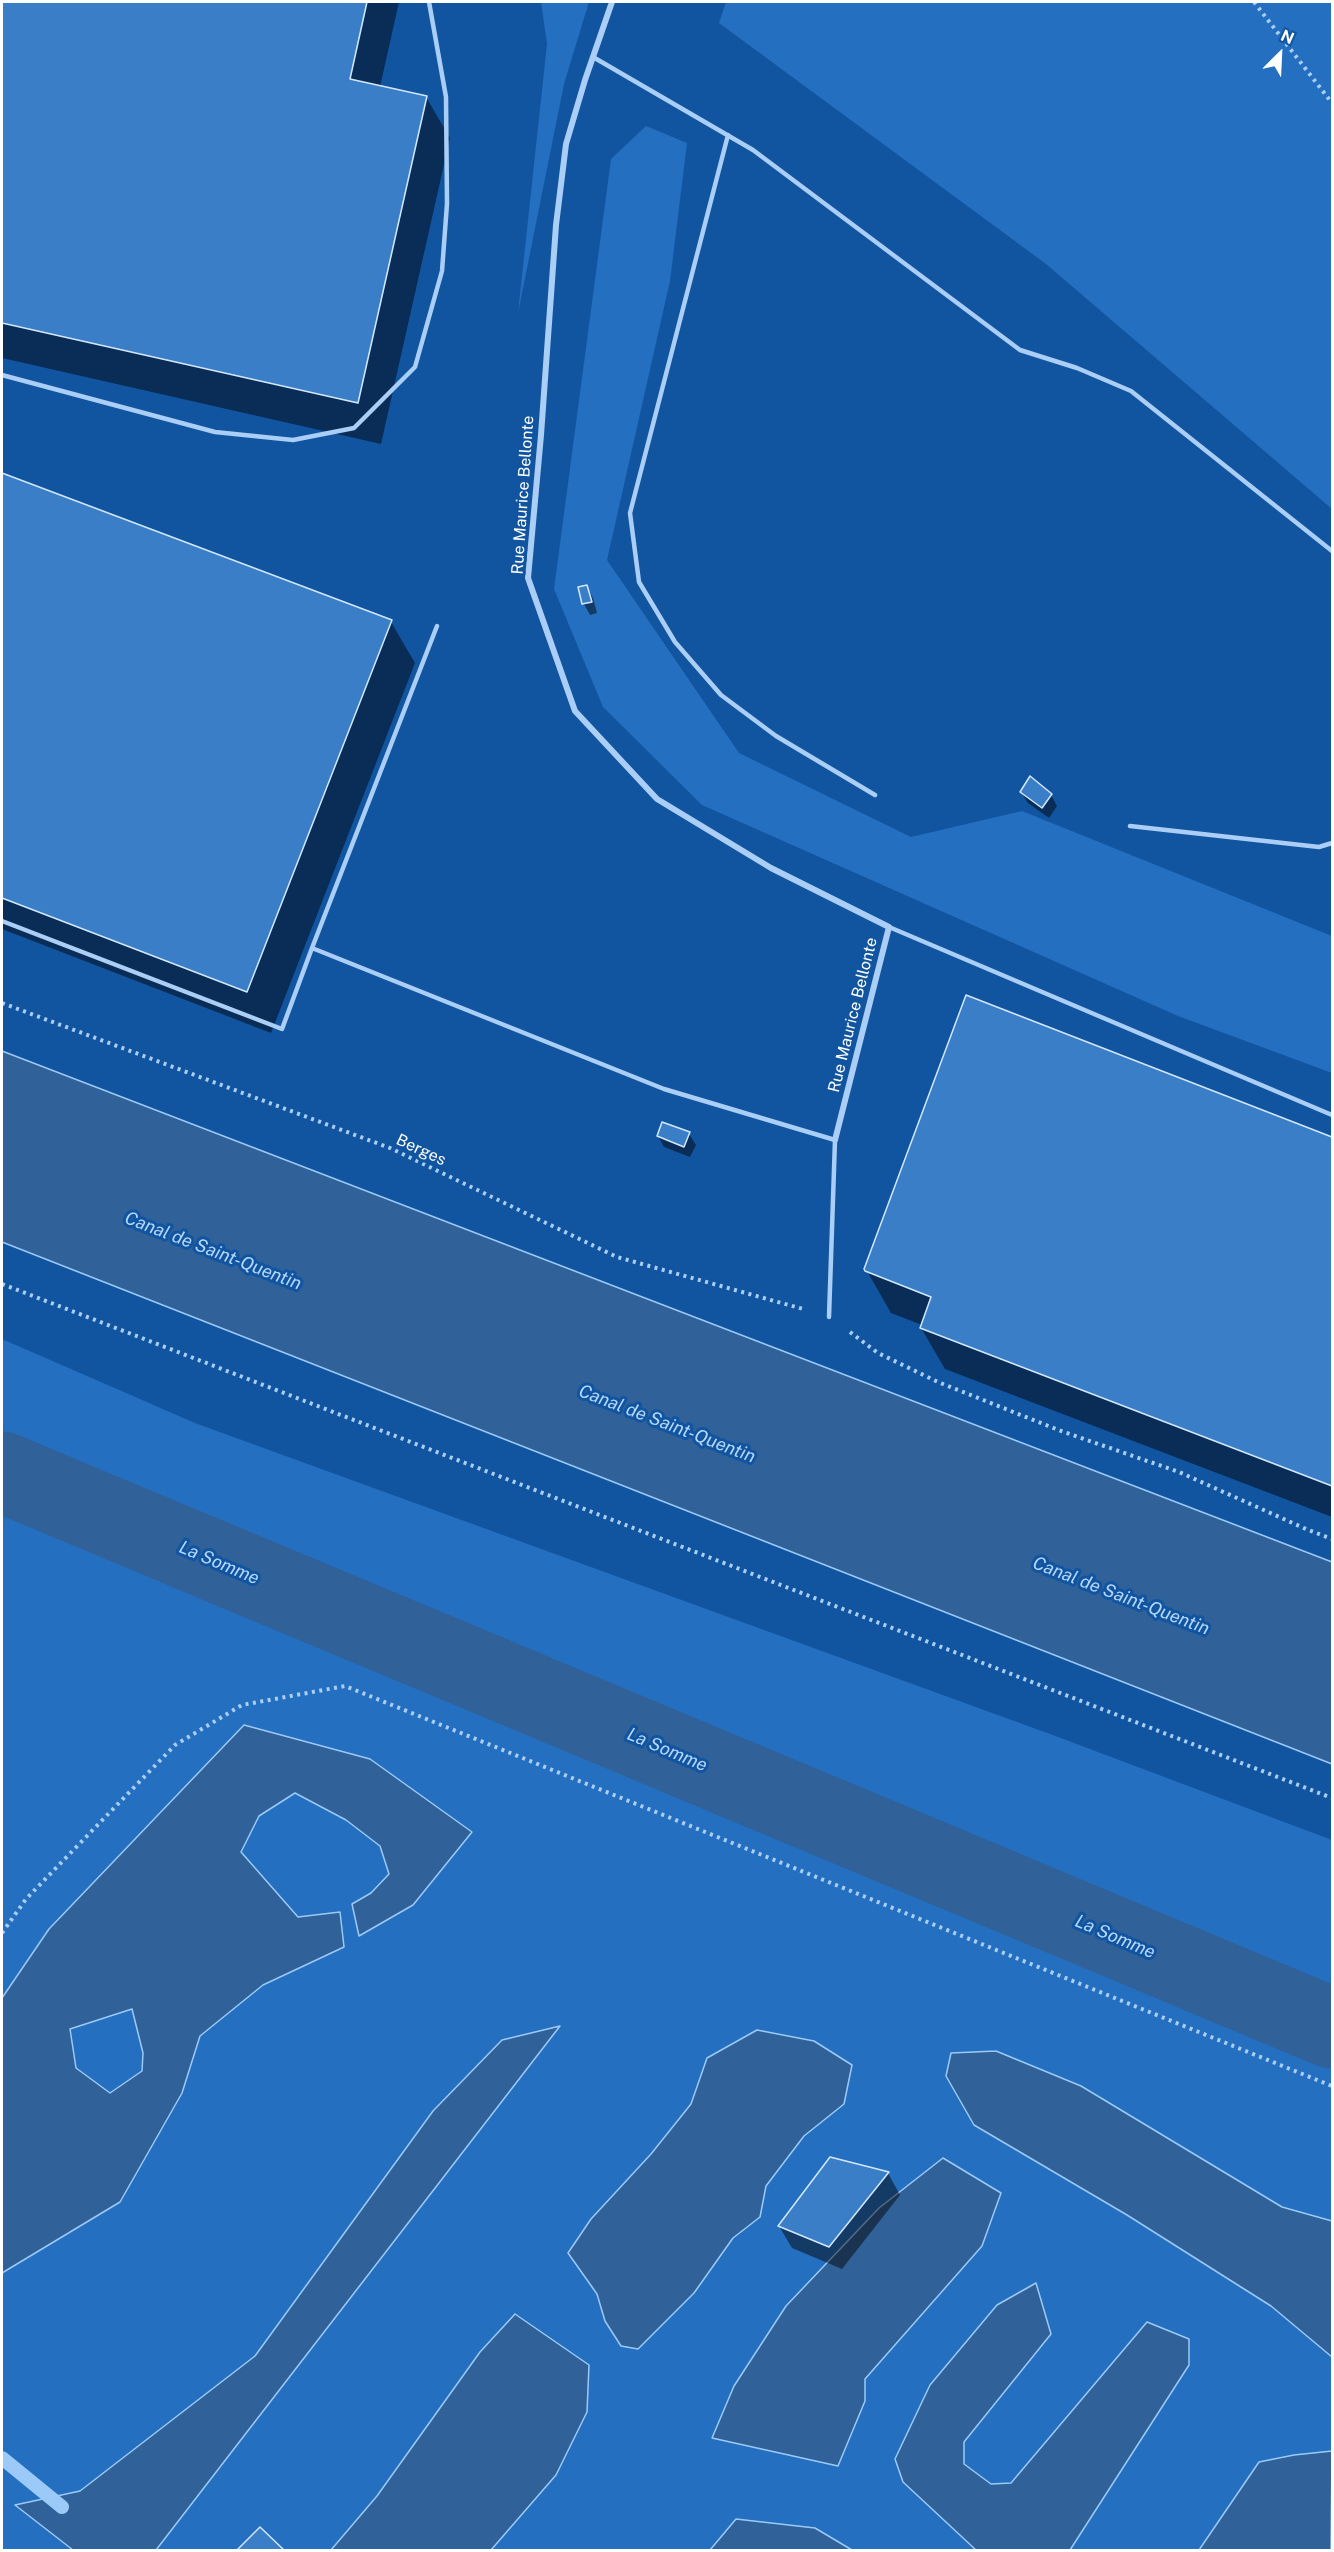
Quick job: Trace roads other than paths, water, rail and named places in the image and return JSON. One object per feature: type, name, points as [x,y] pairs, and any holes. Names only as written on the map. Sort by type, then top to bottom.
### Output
[{"type":"street","name":"Rue Maurice Bellonte","points":[[612,2],[566,144],[556,225],[528,578],[575,711],[657,799],[771,868],[889,927],[835,1140]]},
{"type":"lane","points":[[2,375],[215,432],[293,440],[354,428],[416,367],[442,271],[447,204],[446,97],[429,2]]},
{"type":"lane","points":[[593,57],[762,157],[1020,350],[1077,368],[1131,391],[1332,551]]},
{"type":"lane","points":[[728,135],[630,513],[639,582],[675,642],[721,695],[776,736],[875,795]]},
{"type":"lane","points":[[2,921],[282,1029],[437,626]]},
{"type":"lane","points":[[1130,826],[1319,847],[1332,843]]},
{"type":"lane","points":[[889,927],[1332,1115]]},
{"type":"lane","points":[[312,948],[664,1089],[835,1140],[829,1317]]},
{"type":"water","name":"Canal de Saint-Quentin","points":[[2,1051],[1332,1562],[1332,1764],[2,1242]]},
{"type":"water","points":[[244,1725],[370,1759],[472,1832],[413,1905],[359,1936],[352,1904],[371,1893],[389,1874],[380,1846],[346,1820],[295,1793],[259,1816],[241,1852],[298,1917],[340,1912],[344,1947],[263,1985],[200,2036],[182,2093],[120,2202],[2,2273],[2,1998],[49,1929]],"holes":[[[132,2009],[143,2053],[142,2071],[110,2093],[76,2068],[70,2029]]]},
{"type":"water","points":[[560,2026],[156,2550],[73,2550],[15,2505],[80,2491],[255,2356],[433,2111],[502,2040]]},
{"type":"water","points":[[757,2030],[814,2041],[852,2065],[844,2104],[804,2136],[766,2186],[760,2217],[733,2238],[694,2293],[638,2349],[621,2346],[605,2321],[597,2294],[568,2253],[591,2219],[651,2154],[691,2104],[707,2058]]},
{"type":"water","points":[[996,2051],[1081,2086],[1282,2207],[1332,2221],[1332,2357],[1271,2306],[1127,2215],[974,2125],[946,2076],[951,2053]]},
{"type":"water","points":[[943,2158],[1001,2193],[982,2246],[865,2379],[865,2401],[838,2466],[712,2438],[734,2386],[786,2306],[879,2208]]},
{"type":"water","points":[[1036,2283],[1051,2334],[964,2442],[964,2464],[991,2484],[1011,2483],[1147,2322],[1189,2339],[1189,2365],[1070,2550],[976,2550],[903,2482],[895,2459],[930,2385],[997,2305]]},
{"type":"water","points":[[515,2314],[589,2365],[587,2412],[556,2475],[491,2550],[331,2550],[377,2496],[480,2352]]},
{"type":"water","points":[[1332,2451],[1331,2550],[1199,2550],[1259,2462]]},
{"type":"water","points":[[736,2519],[815,2528],[852,2550],[710,2550]]},
{"type":"waterway","name":"La Somme","points":[[2,1472],[1332,2028]]},
{"type":"waterway","points":[[2,2458],[62,2507]]}]
